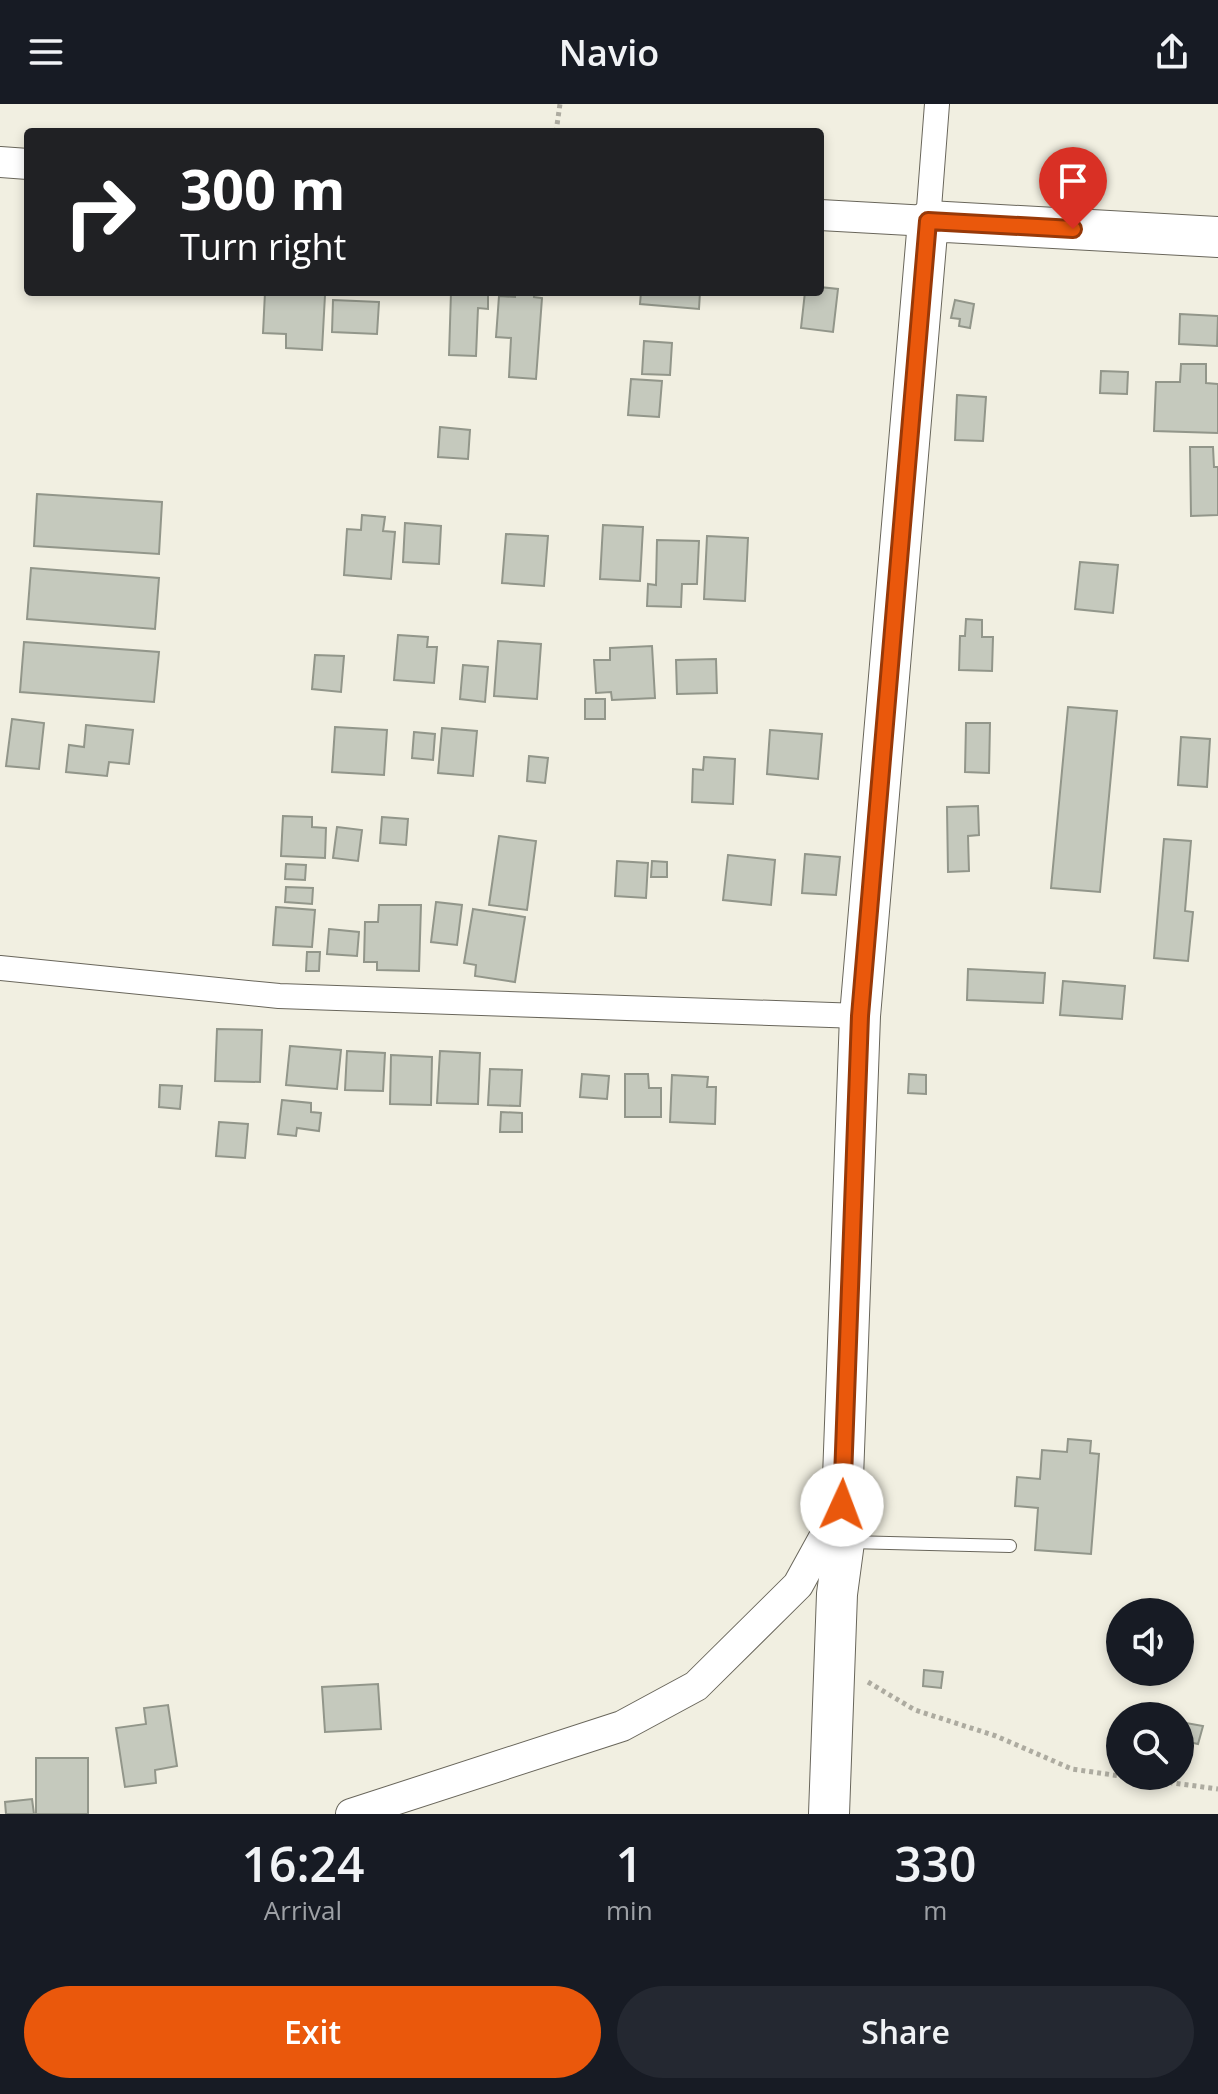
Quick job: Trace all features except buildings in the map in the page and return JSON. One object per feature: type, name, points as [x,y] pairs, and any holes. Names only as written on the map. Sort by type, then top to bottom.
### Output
[{"type":"highway","points":[[829,1814],[837,1594],[843,1524],[860,1016],[928,221],[1218,237]]},
{"type":"street","points":[[824,215],[928,221],[937,104]]},
{"type":"street","points":[[0,162],[24,164]]},
{"type":"street","points":[[0,968],[279,996],[860,1016]]},
{"type":"street","points":[[351,1814],[622,1726],[696,1686],[798,1585],[843,1524]]},
{"type":"lane","points":[[843,1524],[1010,1546]]},
{"type":"path","points":[[557,128],[560,104]]},
{"type":"path","points":[[836,1664],[915,1710],[996,1736],[1072,1769],[1106,1774]]},
{"type":"path","points":[[1194,1786],[1218,1789]]},
{"type":"route","points":[[842,1505],[860,1016],[928,221],[1073,229]]}]
